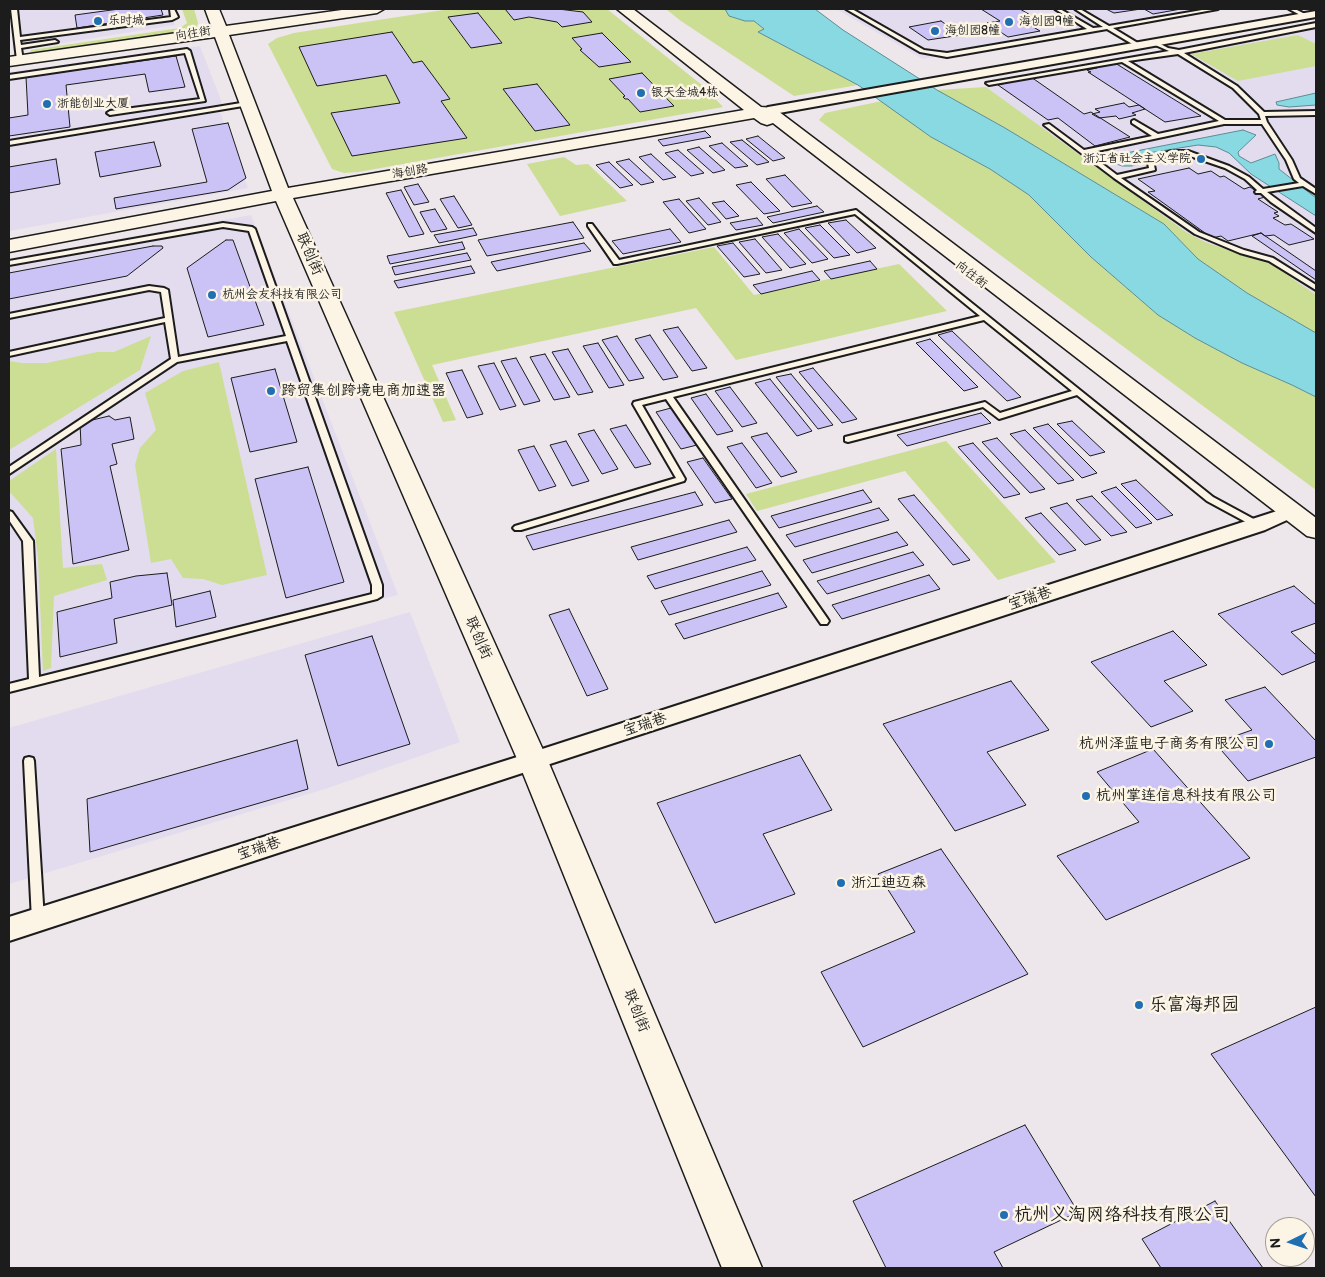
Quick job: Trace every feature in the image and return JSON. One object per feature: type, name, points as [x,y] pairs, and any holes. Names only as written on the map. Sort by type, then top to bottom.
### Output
[{"type":"street","name":"向往街","points":[[16,56],[217,19],[377,9]]},
{"type":"street","name":"向往街","points":[[624,9],[1316,530]]},
{"type":"street","name":"联创街","points":[[217,19],[282,194],[533,761],[742,1268]]},
{"type":"street","name":"海创路","points":[[9,246],[282,194],[762,112],[953,77],[1309,19]]},
{"type":"street","name":"向往街","points":[[762,112],[1316,544]]},
{"type":"street","name":"宝瑞巷","points":[[9,929],[533,761],[1258,525],[1280,516]]},
{"type":"lane","points":[[14,9],[18,39],[16,56],[55,42]]},
{"type":"lane","points":[[18,39],[172,18],[175,17],[172,9]]},
{"type":"lane","points":[[849,9],[922,51],[947,56],[1215,9]]},
{"type":"lane","points":[[1056,9],[1093,31]]},
{"type":"lane","points":[[1076,9],[1139,46]]},
{"type":"lane","points":[[1292,9],[1316,25]]},
{"type":"lane","points":[[1309,19],[1316,33]]},
{"type":"lane","points":[[989,83],[1179,52],[1309,19]]},
{"type":"lane","points":[[1156,43],[1166,49],[1179,52],[1234,87],[1262,114],[1264,122],[1289,160],[1297,179],[1316,192]]},
{"type":"lane","points":[[9,76],[187,51],[203,100],[110,113]]},
{"type":"lane","points":[[1123,60],[1224,122]]},
{"type":"lane","points":[[9,143],[247,104]]},
{"type":"lane","points":[[1262,114],[1316,113]]},
{"type":"lane","points":[[1134,122],[1157,136]]},
{"type":"lane","points":[[1083,152],[1224,122],[1264,122]]},
{"type":"lane","points":[[1047,125],[1116,177],[1197,233],[1242,252],[1271,259],[1316,288]]},
{"type":"lane","points":[[1116,177],[1153,169],[1149,159],[1172,153],[1188,153],[1228,167],[1247,178],[1273,201],[1316,231]]},
{"type":"lane","points":[[1263,191],[1302,184]]},
{"type":"lane","points":[[590,225],[617,262],[856,212],[1210,499],[1258,525]]},
{"type":"lane","points":[[9,263],[222,226],[252,229],[377,585],[377,596],[9,688]]},
{"type":"lane","points":[[9,316],[149,288],[164,290],[175,360]]},
{"type":"lane","points":[[518,528],[681,479],[637,404],[985,317]]},
{"type":"lane","points":[[9,354],[169,319]]},
{"type":"lane","points":[[9,471],[175,360],[290,338]]},
{"type":"lane","points":[[848,439],[985,404],[998,416],[1078,392]]},
{"type":"lane","points":[[668,396],[824,621]]},
{"type":"lane","points":[[9,514],[28,541],[34,682]]},
{"type":"lane","points":[[29,761],[38,920]]},
{"type":"shaded area","points":[[10,9],[169,9],[175,25],[13,51]]},
{"type":"shaded area","points":[[836,9],[1221,9],[923,59]]},
{"type":"shaded area","name":"浙江省社会主义学院","points":[[1316,25],[1316,295],[1273,265],[1205,242],[1186,232],[986,87]]},
{"type":"shaded area","points":[[200,46],[224,108],[9,142],[9,72]]},
{"type":"shaded area","points":[[220,112],[248,188],[9,231],[9,146]]},
{"type":"shaded area","points":[[251,215],[398,595],[9,693],[9,259]]},
{"type":"shaded area","points":[[410,612],[460,742],[328,788],[9,884],[9,728]]},
{"type":"green space","points":[[182,9],[194,9],[198,23],[196,28],[180,34],[30,56],[31,50],[180,28],[187,23]]},
{"type":"green space","points":[[450,9],[607,9],[703,86],[723,107],[358,172],[344,173],[332,169],[268,44],[277,38],[294,33]]},
{"type":"green space","points":[[666,9],[725,9],[729,16],[745,21],[754,21],[764,29],[759,32],[858,85],[794,96]]},
{"type":"green space","points":[[1298,35],[1316,44],[1316,66],[1238,81],[1191,54]]},
{"type":"green space","points":[[986,87],[1186,232],[1205,242],[1273,265],[1316,295],[1316,333],[1247,293],[1198,259],[1164,224],[1005,128],[937,90]]},
{"type":"green space","points":[[882,101],[931,137],[990,169],[1029,195],[1091,257],[1158,315],[1195,338],[1242,363],[1316,397],[1316,490],[819,120],[825,113]]},
{"type":"green space","points":[[564,157],[576,165],[588,164],[627,201],[560,216],[527,164]]},
{"type":"green space","points":[[714,247],[754,295],[899,264],[947,311],[736,360],[696,308],[432,365],[456,420],[443,422],[394,312]]},
{"type":"green space","points":[[151,336],[140,370],[9,450],[9,361],[47,363],[97,352],[114,352]]},
{"type":"green space","points":[[219,362],[267,575],[222,585],[203,579],[183,578],[171,559],[151,563],[135,465],[140,448],[156,430],[145,393],[183,371]]},
{"type":"green space","points":[[946,441],[1056,562],[998,580],[905,471],[757,511],[746,494]]},
{"type":"green space","points":[[56,449],[63,568],[102,564],[107,580],[54,596],[51,668],[43,671],[38,557],[33,518],[9,491],[9,481]]},
{"type":"water","points":[[725,9],[815,9],[843,30],[937,90],[1005,128],[1164,224],[1198,259],[1247,293],[1316,333],[1316,397],[1242,363],[1195,338],[1158,315],[1091,257],[1029,195],[990,169],[931,137],[858,85],[758,32],[764,29],[754,21],[745,21],[729,16]]},
{"type":"water","points":[[1316,93],[1316,105],[1289,107],[1277,105],[1276,102]]},
{"type":"water","points":[[1243,130],[1256,135],[1238,152],[1239,156],[1251,163],[1275,154],[1279,163],[1279,169],[1316,198],[1316,216],[1251,174],[1229,153],[1216,147],[1198,145],[1142,154],[1135,158],[1138,164],[1132,166],[1122,166],[1109,161],[1109,158],[1113,156]]},
{"type":"building","name":"乐时城","points":[[119,9],[161,9],[163,15],[77,28],[75,15]]},
{"type":"building","points":[[505,9],[558,9],[583,12],[592,22],[562,27],[557,22],[529,17],[514,20]]},
{"type":"building","name":"海创园9幢","points":[[981,9],[1020,9],[1032,16],[1020,19],[1040,31],[1008,37],[987,23],[1000,21]]},
{"type":"building","points":[[1106,9],[1141,9],[1114,13]]},
{"type":"building","points":[[1144,9],[1181,9],[1153,14]]},
{"type":"building","points":[[478,13],[502,43],[471,48],[448,17]]},
{"type":"building","name":"海创园8幢","points":[[941,21],[961,35],[928,40],[909,27]]},
{"type":"building","points":[[392,32],[413,63],[422,61],[450,99],[441,101],[467,138],[352,156],[331,113],[400,103],[386,75],[317,86],[299,47]]},
{"type":"building","points":[[602,33],[631,62],[599,67],[580,50],[582,49],[572,38]]},
{"type":"building","name":"浙能创业大厦","points":[[176,56],[185,87],[149,92],[145,74],[66,85],[70,127],[9,136],[9,118],[28,115],[26,77]]},
{"type":"building","points":[[1115,63],[1201,116],[1165,122],[1087,70],[1097,68],[1095,66]]},
{"type":"building","name":"银天金城4栋","points":[[642,73],[674,106],[640,112],[628,99],[623,97],[625,96],[609,79]]},
{"type":"building","points":[[1031,77],[1084,114],[1091,112],[1130,137],[1095,146],[1058,118],[1048,120],[998,85]]},
{"type":"building","points":[[537,84],[570,125],[535,131],[503,89]]},
{"type":"building","points":[[1124,103],[1129,107],[1139,105],[1145,109],[1132,113],[1136,115],[1119,119],[1116,116],[1099,118],[1092,114],[1100,112],[1095,109]]},
{"type":"building","points":[[228,123],[246,178],[228,190],[116,209],[114,198],[207,182],[192,129]]},
{"type":"building","points":[[705,131],[711,137],[663,146],[658,140]]},
{"type":"building","points":[[758,136],[785,158],[773,161],[746,139]]},
{"type":"building","points":[[742,140],[769,162],[757,165],[730,142]]},
{"type":"building","points":[[154,142],[161,166],[100,177],[95,152]]},
{"type":"building","points":[[722,143],[748,166],[735,168],[709,146]]},
{"type":"building","points":[[699,147],[725,170],[713,173],[687,150]]},
{"type":"building","points":[[678,150],[704,173],[691,176],[665,153]]},
{"type":"building","points":[[651,154],[676,177],[663,180],[639,157]]},
{"type":"building","points":[[56,159],[60,184],[9,193],[9,167]]},
{"type":"building","points":[[629,159],[654,182],[641,185],[616,162]]},
{"type":"building","points":[[609,162],[633,185],[620,188],[596,165]]},
{"type":"building","points":[[1189,168],[1198,174],[1211,171],[1220,177],[1224,176],[1244,189],[1250,187],[1265,197],[1258,199],[1278,212],[1274,213],[1279,216],[1273,218],[1285,225],[1291,224],[1314,239],[1289,245],[1274,235],[1265,236],[1261,233],[1228,241],[1221,236],[1212,238],[1148,192],[1155,191],[1138,179]]},
{"type":"building","points":[[785,175],[812,203],[792,207],[766,179]]},
{"type":"building","points":[[751,182],[780,211],[764,214],[736,185]]},
{"type":"building","points":[[418,184],[429,202],[414,205],[404,187]]},
{"type":"building","points":[[401,190],[424,234],[409,237],[386,193]]},
{"type":"building","points":[[454,196],[472,225],[458,228],[440,199]]},
{"type":"building","points":[[699,198],[721,222],[708,225],[686,201]]},
{"type":"building","points":[[679,199],[706,229],[689,233],[663,202]]},
{"type":"building","points":[[724,201],[739,216],[726,219],[712,203]]},
{"type":"building","points":[[817,206],[824,212],[773,223],[767,217]]},
{"type":"building","points":[[435,209],[447,229],[431,232],[420,212]]},
{"type":"building","points":[[757,218],[763,225],[736,230],[730,223]]},
{"type":"building","points":[[846,220],[876,248],[857,253],[828,223]]},
{"type":"building","points":[[573,222],[584,238],[487,256],[478,240]]},
{"type":"building","points":[[820,225],[850,255],[834,258],[805,228]]},
{"type":"building","points":[[473,228],[477,235],[439,243],[434,235]]},
{"type":"building","points":[[670,229],[681,242],[623,254],[612,241]]},
{"type":"building","points":[[799,229],[828,259],[812,263],[784,233]]},
{"type":"building","points":[[1261,233],[1316,271],[1316,280],[1252,236]]},
{"type":"building","points":[[778,234],[806,264],[790,268],[762,237]]},
{"type":"building","points":[[755,239],[782,270],[766,273],[739,242]]},
{"type":"building","points":[[226,240],[233,240],[264,325],[208,337],[187,268]]},
{"type":"building","points":[[462,242],[465,249],[390,264],[387,256]]},
{"type":"building","points":[[584,243],[591,251],[497,271],[491,262]]},
{"type":"building","points":[[733,243],[760,274],[744,277],[717,246]]},
{"type":"building","points":[[153,246],[162,246],[163,248],[127,276],[9,299],[9,273]]},
{"type":"building","points":[[467,253],[471,260],[395,275],[392,267]]},
{"type":"building","points":[[870,261],[877,269],[831,279],[824,271]]},
{"type":"building","points":[[471,266],[475,273],[398,288],[394,281]]},
{"type":"building","points":[[812,271],[820,280],[761,294],[753,285]]},
{"type":"building","points":[[678,327],[707,368],[692,371],[663,330]]},
{"type":"building","points":[[952,331],[1021,397],[1007,401],[938,335]]},
{"type":"building","points":[[650,335],[678,377],[663,380],[635,339]]},
{"type":"building","points":[[617,336],[644,378],[629,381],[602,340]]},
{"type":"building","points":[[930,339],[978,387],[964,391],[916,343]]},
{"type":"building","points":[[598,343],[624,385],[609,388],[583,346]]},
{"type":"building","points":[[568,349],[593,392],[578,395],[552,352]]},
{"type":"building","points":[[545,354],[570,397],[554,400],[530,357]]},
{"type":"building","points":[[516,358],[540,401],[524,405],[501,361]]},
{"type":"building","points":[[494,363],[516,406],[500,410],[478,366]]},
{"type":"building","points":[[813,368],[857,419],[842,423],[799,372]]},
{"type":"building","points":[[275,369],[297,442],[250,452],[231,378]]},
{"type":"building","points":[[462,370],[483,414],[467,418],[446,373]]},
{"type":"building","points":[[791,374],[833,425],[818,429],[776,377]]},
{"type":"building","points":[[770,379],[812,431],[797,436],[755,383]]},
{"type":"building","points":[[730,387],[757,423],[742,427],[715,391]]},
{"type":"building","points":[[706,394],[733,431],[717,435],[691,398]]},
{"type":"building","points":[[671,408],[697,445],[681,449],[656,412]]},
{"type":"building","points":[[981,413],[991,423],[907,446],[897,435]]},
{"type":"building","points":[[109,416],[115,420],[130,417],[134,439],[112,444],[117,464],[110,466],[129,550],[73,564],[61,449],[81,445],[80,423]]},
{"type":"building","points":[[1072,421],[1105,452],[1090,456],[1057,424]]},
{"type":"building","points":[[1048,424],[1097,473],[1082,478],[1033,428]]},
{"type":"building","points":[[626,425],[651,464],[635,468],[610,429]]},
{"type":"building","points":[[594,430],[618,469],[602,474],[578,434]]},
{"type":"building","points":[[1025,430],[1074,480],[1058,484],[1010,434]]},
{"type":"building","points":[[767,433],[797,472],[781,477],[751,437]]},
{"type":"building","points":[[997,438],[1045,489],[1030,493],[982,442]]},
{"type":"building","points":[[566,441],[589,481],[572,486],[550,445]]},
{"type":"building","points":[[742,443],[772,483],[756,488],[727,447]]},
{"type":"building","points":[[973,443],[1020,494],[1004,498],[958,447]]},
{"type":"building","points":[[534,446],[556,486],[539,491],[518,450]]},
{"type":"building","points":[[703,458],[732,499],[715,503],[687,462]]},
{"type":"building","points":[[308,467],[344,582],[286,598],[255,479]]},
{"type":"building","points":[[1136,480],[1173,515],[1157,520],[1121,484]]},
{"type":"building","points":[[1116,487],[1152,523],[1136,528],[1101,492]]},
{"type":"building","points":[[863,490],[872,502],[779,528],[771,516]]},
{"type":"building","points":[[695,492],[703,505],[533,550],[526,536]]},
{"type":"building","points":[[914,495],[970,560],[953,565],[898,499]]},
{"type":"building","points":[[1092,496],[1127,532],[1111,536],[1076,500]]},
{"type":"building","points":[[1067,503],[1101,540],[1085,545],[1050,508]]},
{"type":"building","points":[[879,508],[889,520],[795,547],[786,535]]},
{"type":"building","points":[[1041,513],[1076,550],[1059,555],[1025,518]]},
{"type":"building","points":[[729,520],[737,532],[638,560],[631,547]]},
{"type":"building","points":[[897,532],[908,545],[812,573],[803,560]]},
{"type":"building","points":[[747,547],[756,560],[655,589],[647,576]]},
{"type":"building","points":[[913,552],[924,565],[827,594],[817,581]]},
{"type":"building","points":[[762,571],[771,585],[669,615],[661,601]]},
{"type":"building","points":[[167,573],[172,605],[114,619],[117,643],[60,657],[57,612],[112,598],[110,582],[136,576]]},
{"type":"building","points":[[929,575],[940,589],[842,619],[832,605]]},
{"type":"building","points":[[1294,586],[1316,605],[1316,623],[1291,632],[1316,655],[1316,661],[1282,675],[1218,614]]},
{"type":"building","points":[[210,591],[216,617],[176,627],[173,600]]},
{"type":"building","points":[[778,593],[787,607],[684,639],[675,624]]},
{"type":"building","points":[[569,609],[608,689],[587,696],[549,615]]},
{"type":"building","points":[[1173,631],[1207,665],[1164,681],[1193,711],[1151,727],[1091,662]]},
{"type":"building","points":[[372,636],[410,744],[338,766],[305,655]]},
{"type":"building","points":[[1011,681],[1049,730],[987,752],[1026,805],[955,831],[883,724]]},
{"type":"building","points":[[1265,687],[1316,741],[1316,757],[1248,781],[1215,743],[1252,730],[1225,700]]},
{"type":"building","points":[[297,740],[308,789],[90,852],[87,799]]},
{"type":"building","points":[[1153,749],[1250,858],[1106,920],[1057,856],[1139,822],[1097,772]]},
{"type":"building","points":[[800,755],[832,810],[763,834],[795,894],[715,923],[657,803]]},
{"type":"building","points":[[941,849],[1028,974],[863,1047],[821,972],[915,932],[878,874]]},
{"type":"building","points":[[1316,1007],[1316,1197],[1211,1054]]},
{"type":"building","points":[[1025,1125],[1078,1212],[994,1252],[1003,1268],[886,1268],[853,1201]]},
{"type":"building","points":[[1215,1201],[1263,1268],[1161,1268],[1142,1239]]},
{"type":"place","name":"乐时城","points":[[98,21]]},
{"type":"place","name":"海创园9幢","points":[[1009,22]]},
{"type":"place","name":"海创园8幢","points":[[935,31]]},
{"type":"place","name":"银天金城4栋","points":[[641,93]]},
{"type":"place","name":"浙能创业大厦","points":[[47,104]]},
{"type":"place","name":"浙江省社会主义学院","points":[[1201,159]]},
{"type":"place","name":"杭州会友科技有限公司","points":[[212,295]]},
{"type":"place","name":"跨贸集创跨境电商加速器","points":[[271,391]]},
{"type":"place","name":"杭州泽蓝电子商务有限公司","points":[[1269,744]]},
{"type":"place","name":"杭州掌连信息科技有限公司","points":[[1086,796]]},
{"type":"place","name":"浙江迪迈森","points":[[841,883]]},
{"type":"place","name":"乐富海邦园","points":[[1139,1005]]},
{"type":"place","name":"杭州义淘网络科技有限公司","points":[[1004,1215]]}]
